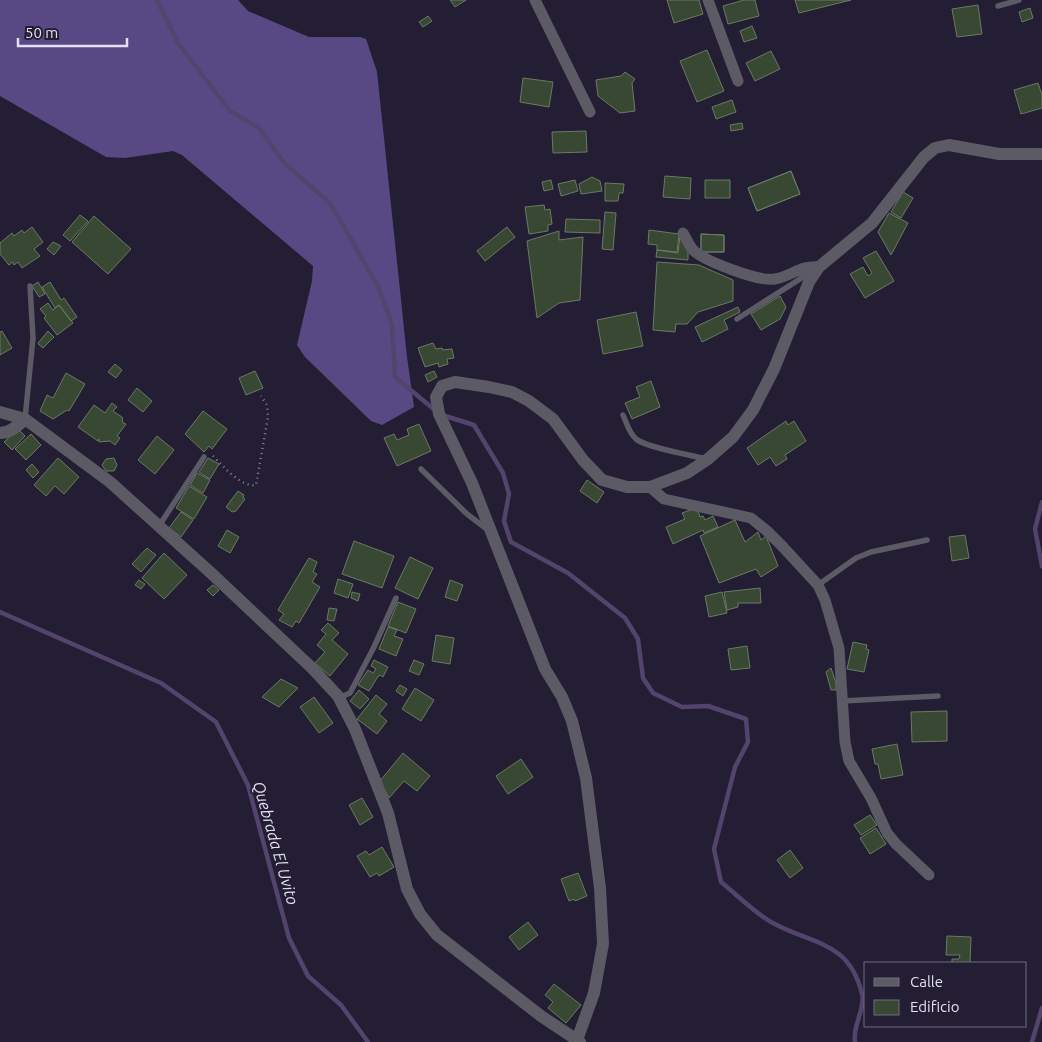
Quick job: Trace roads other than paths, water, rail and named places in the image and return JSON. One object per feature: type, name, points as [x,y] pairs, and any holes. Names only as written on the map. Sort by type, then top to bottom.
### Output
[{"type":"street","points":[[535,0],[590,112]]},
{"type":"street","points":[[708,0],[738,81]]},
{"type":"street","points":[[0,412],[25,419],[110,482],[259,617],[312,668],[339,698],[355,729],[388,813],[407,889],[420,914],[437,935],[541,1016],[578,1041],[594,992],[603,944],[600,888],[586,778],[572,721],[562,696],[545,669],[472,483],[439,414],[436,397],[442,386],[456,382],[489,386],[512,392],[529,400],[553,419],[583,460],[602,480],[627,487],[650,488],[687,473],[708,459],[733,437],[753,410],[774,369],[809,282],[819,267],[872,222],[924,157],[934,148],[949,145],[999,154],[1042,154]]},
{"type":"street","points":[[683,233],[692,249],[705,258],[734,272],[774,280],[808,266],[819,267]]},
{"type":"street","points":[[0,433],[16,428],[25,419]]},
{"type":"street","points":[[650,488],[664,499],[751,518],[783,546],[818,585],[825,600],[839,648],[844,742],[849,761],[871,798],[887,833],[929,875]]},
{"type":"lane","points":[[998,6],[1019,0]]},
{"type":"lane","points":[[737,319],[819,267]]},
{"type":"lane","points":[[25,419],[33,338],[30,286]]},
{"type":"lane","points":[[623,415],[630,431],[637,440],[649,445],[708,459]]},
{"type":"lane","points":[[159,526],[204,457]]},
{"type":"lane","points":[[421,469],[467,514],[491,533]]},
{"type":"lane","points":[[818,585],[856,558],[871,552],[928,540]]},
{"type":"lane","points":[[339,698],[350,693],[374,647],[396,598]]},
{"type":"lane","points":[[842,701],[938,696]]},
{"type":"waterway","points":[[157,0],[178,43],[230,111],[259,128],[285,164],[330,203],[378,286],[392,325],[395,377],[436,411]]},
{"type":"waterway","points":[[442,415],[474,425],[503,473],[509,494],[504,521],[511,542],[568,573],[625,618],[638,639],[643,678],[653,693],[682,707],[708,706],[746,719],[748,742],[735,767],[714,849],[721,882],[752,909],[771,922],[827,946],[848,963],[856,976],[863,999],[855,1030],[855,1042]]},
{"type":"waterway","points":[[1042,502],[1035,529],[1042,566]]},
{"type":"waterway","name":"Quebrada El Uvito","points":[[0,612],[161,683],[216,722],[248,785],[289,938],[308,976],[341,1005],[368,1042]]},
{"type":"waterway","points":[[1032,1042],[1042,1008]]}]
